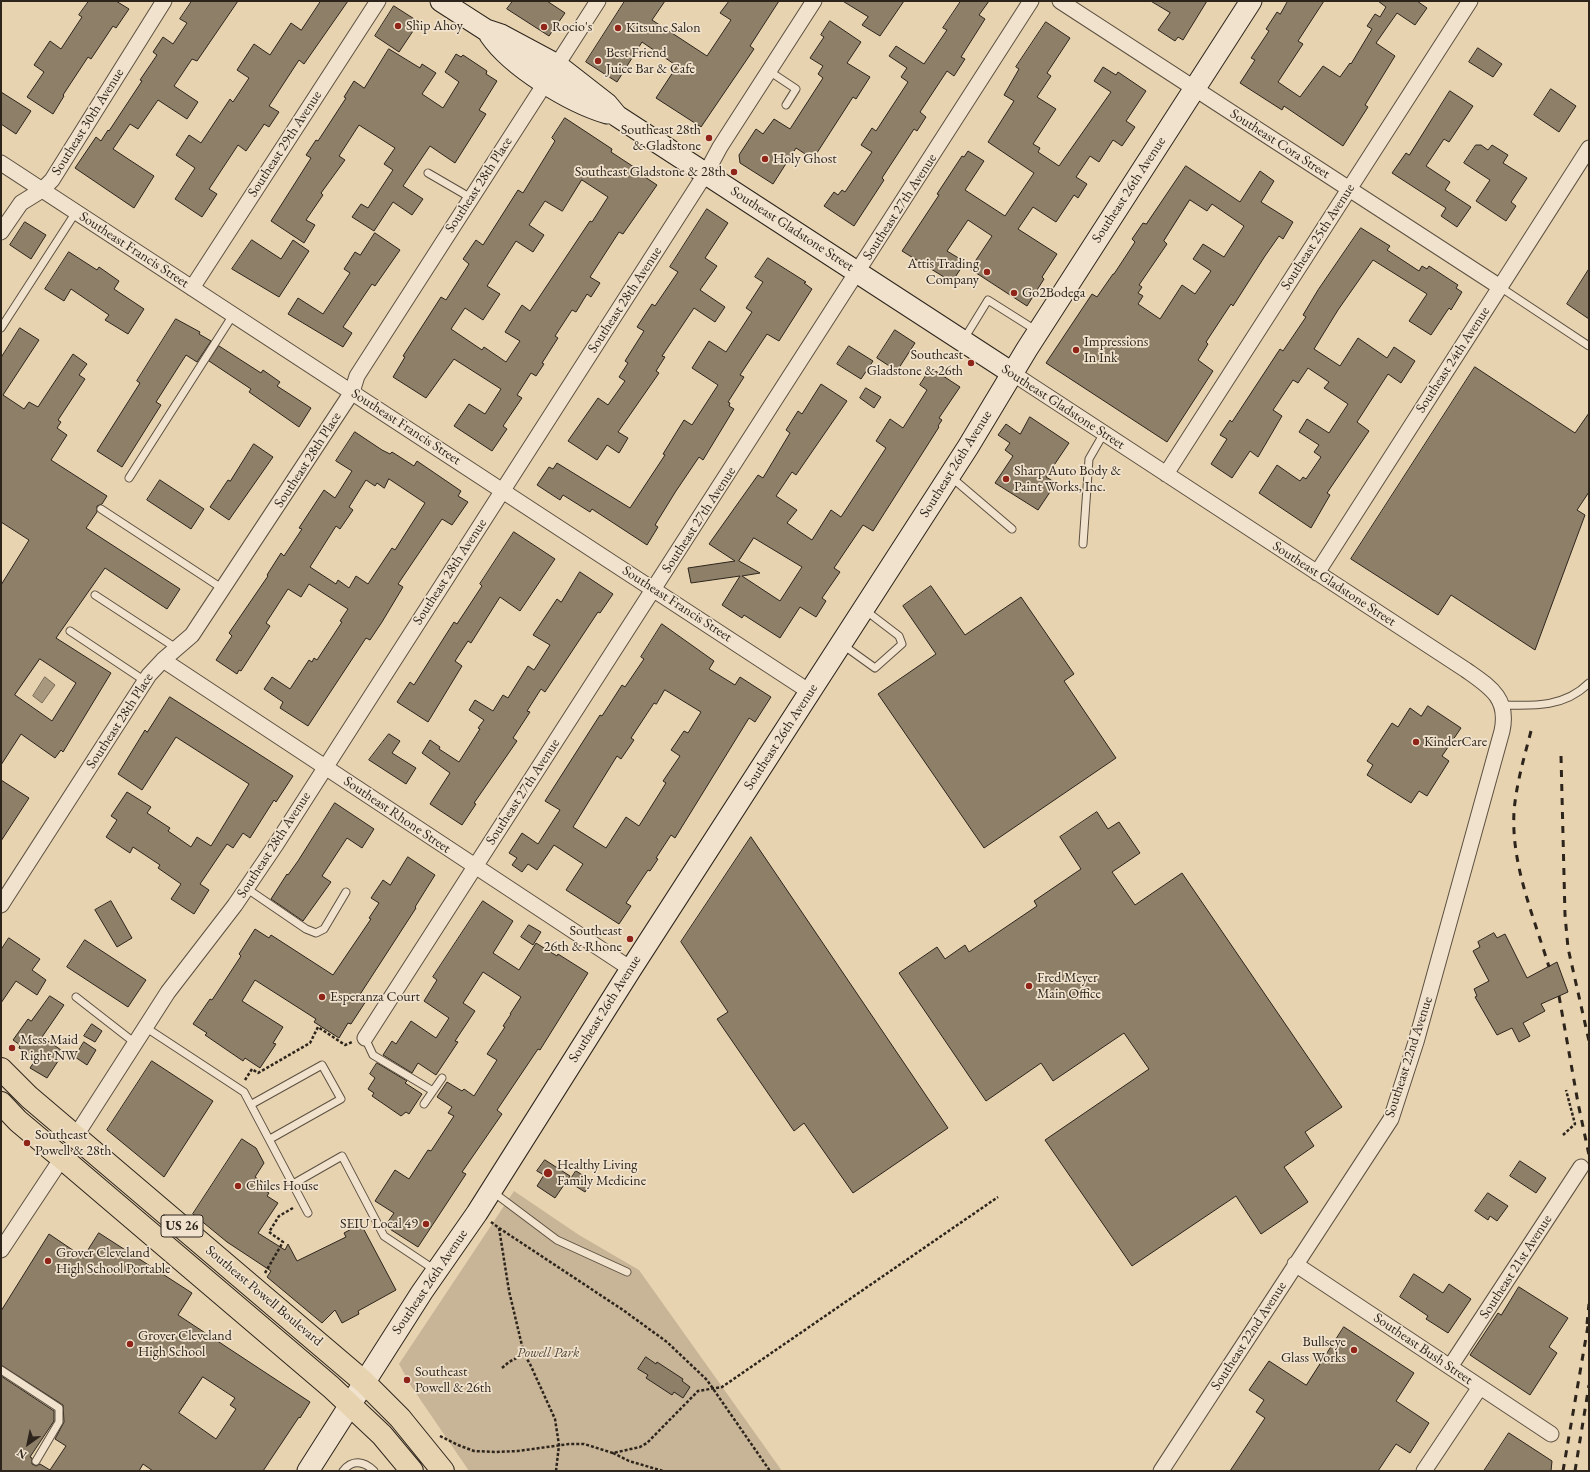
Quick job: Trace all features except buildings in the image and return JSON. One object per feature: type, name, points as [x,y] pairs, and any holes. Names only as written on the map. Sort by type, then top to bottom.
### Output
[{"type":"main road","name":"Southeast Powell Boulevard","points":[[1,1069],[28,1097],[364,1382],[405,1423],[443,1471]]},
{"type":"main road","name":"Southeast Powell Boulevard","points":[[1,1103],[18,1121],[350,1404],[382,1435],[412,1471]]},
{"type":"street","name":"Southeast 30th Avenue","points":[[1,232],[21,202],[42,190],[52,180],[164,1]]},
{"type":"street","name":"Southeast 29th Avenue","points":[[192,288],[378,1]]},
{"type":"street","name":"Southeast Gladstone Street","points":[[442,1],[486,30],[501,35],[557,65],[607,104],[617,116]]},
{"type":"street","name":"Southeast 28th Place","points":[[1,905],[145,681],[162,660],[192,635],[224,590],[352,392],[357,376],[598,1]]},
{"type":"street","name":"Southeast 28th Avenue","points":[[75,1137],[168,992],[246,888],[325,767],[706,173],[720,147],[814,1]]},
{"type":"street","name":"Southeast 27th Avenue","points":[[364,1038],[858,273],[1031,1]]},
{"type":"street","name":"Southeast Cora Street","points":[[1060,1],[1194,89],[1350,188],[1500,287]]},
{"type":"street","name":"Southeast 26th Avenue","points":[[308,1471],[364,1382],[477,1213],[631,969],[949,476],[1038,332],[1251,1]]},
{"type":"street","name":"Southeast 25th Avenue","points":[[1166,474],[1470,1]]},
{"type":"street","name":"Southeast Gladstone Street","points":[[486,30],[496,44],[545,83],[560,92],[599,110],[617,116],[706,173],[1466,670],[1489,686],[1502,705]]},
{"type":"street","name":"Southeast 24th Avenue","points":[[1317,573],[1589,148]]},
{"type":"street","name":"Southeast Francis Street","points":[[1,163],[810,692]]},
{"type":"street","name":"Southeast Rhone Street","points":[[162,660],[631,969]]},
{"type":"street","name":"Southeast 22nd Avenue","points":[[1161,1471],[1391,1119],[1397,1104],[1502,730],[1504,717],[1502,705]]},
{"type":"street","points":[[1,1250],[62,1158]]},
{"type":"street","name":"Southeast 21st Avenue","points":[[1450,1367],[1582,1167]]},
{"type":"street","name":"Southeast Bush Street","points":[[1295,1264],[1551,1434]]},
{"type":"street","points":[[1424,1471],[1480,1387]]},
{"type":"lane","points":[[769,71],[796,89],[786,105]]},
{"type":"lane","points":[[428,173],[471,198]]},
{"type":"lane","points":[[1,328],[76,212]]},
{"type":"lane","points":[[1500,287],[1589,346]]},
{"type":"lane","points":[[962,341],[988,300],[1038,332]]},
{"type":"lane","points":[[129,478],[233,315]]},
{"type":"lane","points":[[1083,544],[1090,459],[1104,434]]},
{"type":"lane","points":[[949,476],[1012,529]]},
{"type":"lane","points":[[101,509],[224,590]]},
{"type":"lane","points":[[95,595],[176,648]]},
{"type":"lane","points":[[841,643],[875,668],[902,644],[899,636],[863,609]]},
{"type":"lane","points":[[70,631],[145,681]]},
{"type":"lane","points":[[1502,705],[1531,706],[1559,702],[1579,693],[1589,683]]},
{"type":"lane","points":[[246,888],[306,929],[316,933],[324,929],[346,892]]},
{"type":"lane","points":[[76,998],[135,1043]]},
{"type":"lane","points":[[145,1027],[240,1089],[252,1104],[308,1213]]},
{"type":"lane","points":[[364,1038],[373,1055],[433,1091]]},
{"type":"lane","points":[[252,1104],[322,1065],[341,1099],[270,1139]]},
{"type":"lane","points":[[424,1104],[442,1078]]},
{"type":"lane","points":[[293,1184],[342,1156],[384,1236],[437,1271]]},
{"type":"lane","points":[[491,1191],[507,1201],[557,1240],[627,1272]]},
{"type":"lane","points":[[1,1370],[59,1408],[59,1422],[36,1460]]},
{"type":"lane","points":[[343,1471],[348,1465],[359,1462],[365,1464],[374,1471]]},
{"type":"path","points":[[240,1089],[252,1069],[258,1073],[310,1043],[318,1027],[346,1045],[364,1038]]},
{"type":"path","points":[[1563,1135],[1575,1124],[1566,1090]]},
{"type":"path","points":[[613,1453],[640,1447],[647,1443],[698,1390],[722,1387],[998,1197]]},
{"type":"path","points":[[255,1288],[283,1242],[269,1232],[279,1216],[304,1203]]},
{"type":"path","points":[[477,1213],[623,1310],[667,1342],[713,1388],[770,1471]]},
{"type":"path","points":[[499,1228],[509,1291],[524,1354],[555,1419],[559,1445],[556,1471]]},
{"type":"path","points":[[502,1368],[509,1362],[524,1354]]},
{"type":"path","points":[[440,1436],[474,1451],[518,1451],[559,1445],[584,1444],[613,1453],[629,1461],[663,1471]]},
{"type":"green space","name":"Powell Park","points":[[514,1191],[579,1235],[639,1270],[782,1471],[469,1471],[411,1386],[399,1364]]},
{"type":"shaded area","points":[[45,677],[55,685],[42,703],[33,696]]},
{"type":"railway","points":[[1531,731],[1517,792],[1514,812],[1514,832],[1516,852],[1525,891],[1549,967]]},
{"type":"railway","points":[[1561,756],[1565,915],[1568,948],[1589,1041]]},
{"type":"railway","points":[[1559,996],[1589,1155]]},
{"type":"railway","points":[[1587,1324],[1589,1304]]},
{"type":"railway","points":[[1563,1471],[1589,1320]]},
{"type":"railway","points":[[1575,1471],[1589,1385]]},
{"type":"place","name":"Ship Ahoy","points":[[398,26]]},
{"type":"place","name":"Rocio's","points":[[544,27]]},
{"type":"place","name":"Kitsune Salon","points":[[618,28]]},
{"type":"place","name":"Best Friend Juice Bar & Cafe","points":[[598,61]]},
{"type":"place","name":"Southeast 28th & Gladstone","points":[[709,138]]},
{"type":"place","name":"Holy Ghost","points":[[765,159]]},
{"type":"place","name":"Southeast Gladstone & 28th","points":[[734,172]]},
{"type":"place","name":"Attis Trading Company","points":[[987,272]]},
{"type":"place","name":"Go2Bodega","points":[[1014,293]]},
{"type":"place","name":"Impressions In Ink","points":[[1076,350]]},
{"type":"place","name":"Southeast Gladstone & 26th","points":[[971,363]]},
{"type":"place","name":"Sharp Auto Body & Paint Works, Inc.","points":[[1006,479]]},
{"type":"place","name":"KinderCare","points":[[1416,742]]},
{"type":"place","name":"Southeast 26th & Rhone","points":[[630,939]]},
{"type":"place","name":"Fred Meyer Main Office","points":[[1029,986]]},
{"type":"place","name":"Esperanza Court","points":[[322,997]]},
{"type":"place","name":"Mess Maid Right NW","points":[[12,1048]]},
{"type":"place","name":"Southeast Powell & 28th","points":[[27,1143]]},
{"type":"place","name":"Healthy Living Family Medicine","points":[[548,1173]]},
{"type":"place","name":"Chiles House","points":[[238,1186]]},
{"type":"place","name":"SEIU Local 49","points":[[426,1224]]},
{"type":"place","name":"Grover Cleveland High School Portable","points":[[48,1261]]},
{"type":"place","name":"Grover Cleveland High School","points":[[130,1344]]},
{"type":"place","name":"Bullseye Glass Works","points":[[1354,1350]]},
{"type":"place","name":"Southeast Powell & 26th","points":[[407,1380]]}]
